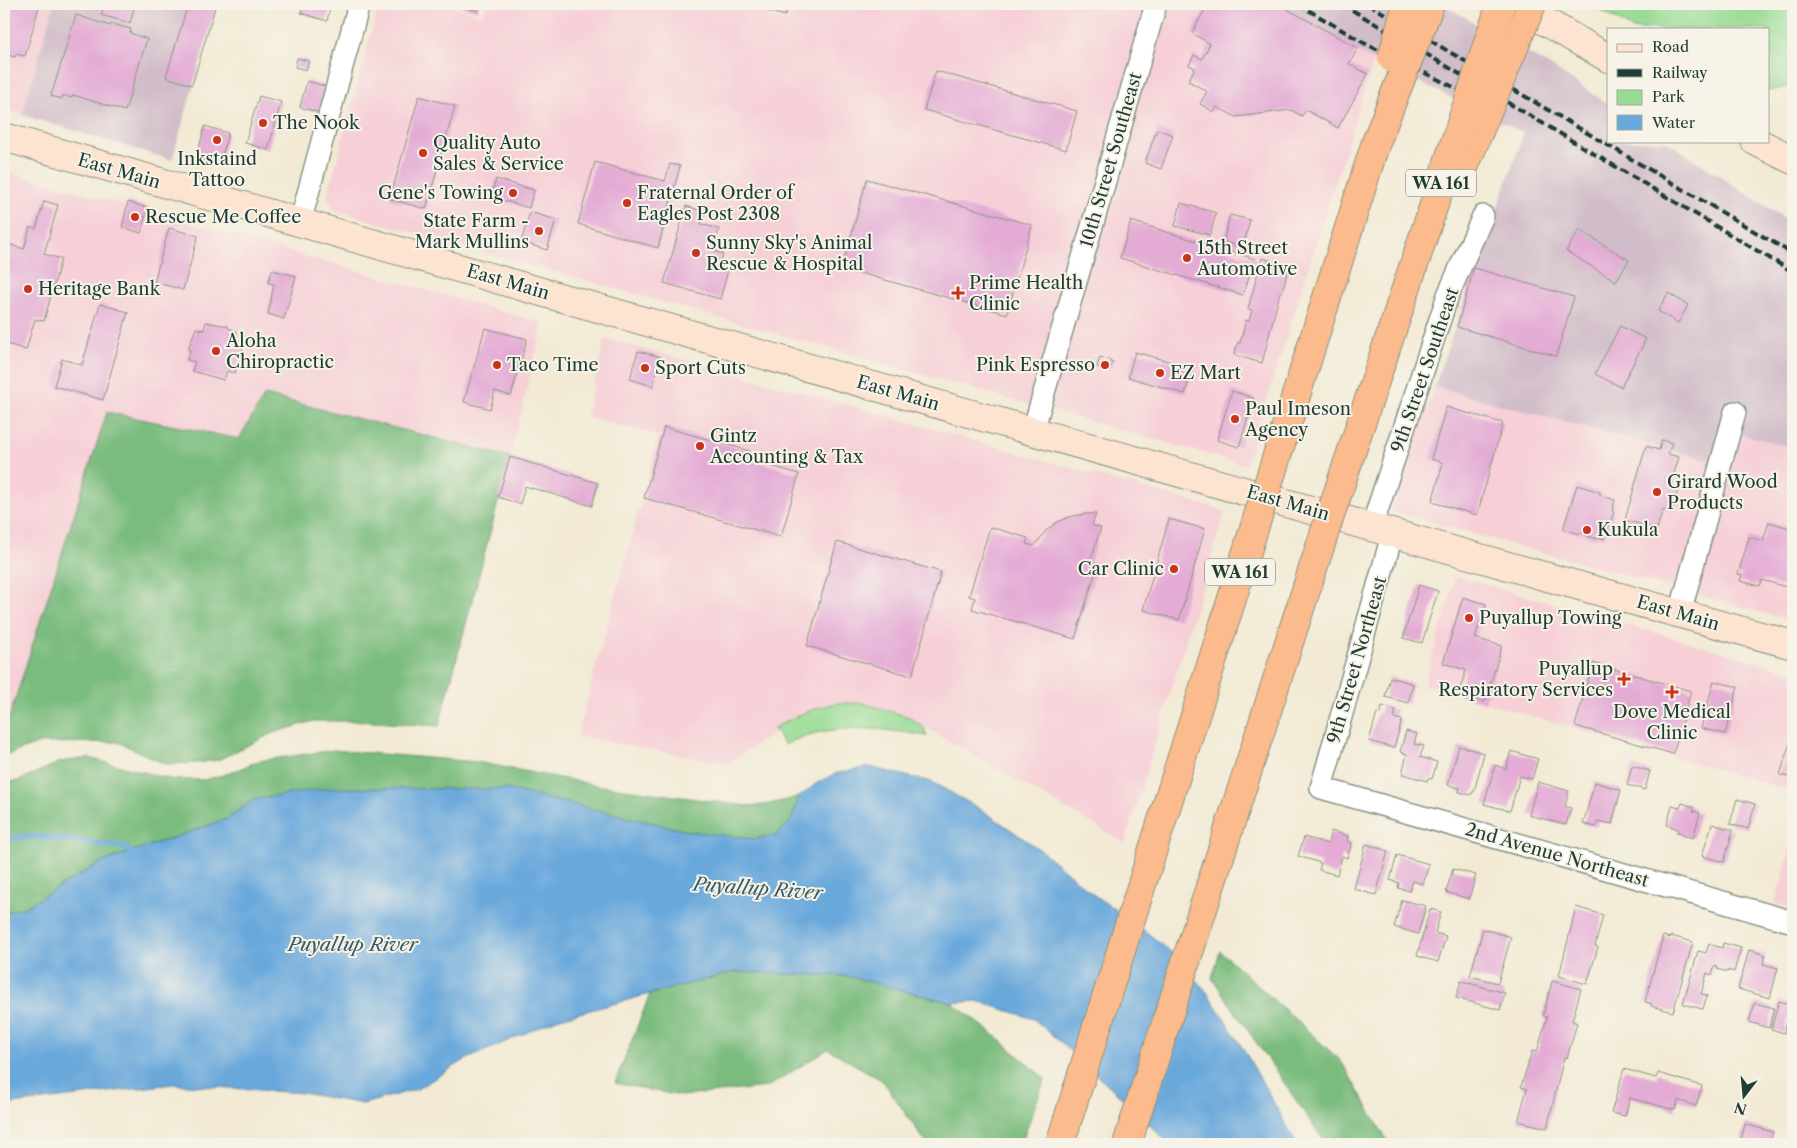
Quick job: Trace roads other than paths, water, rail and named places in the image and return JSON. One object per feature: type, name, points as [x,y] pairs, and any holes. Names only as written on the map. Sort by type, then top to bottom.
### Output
[{"type":"highway","points":[[1303,371],[1407,4]]},
{"type":"highway","name":"WA 161","points":[[1060,1144],[1375,146],[1430,4]]},
{"type":"highway","name":"WA 161","points":[[1127,1144],[1326,528],[1501,4]]},
{"type":"highway","points":[[1381,362],[1532,4]]},
{"type":"main road","points":[[1515,4],[1607,57]]},
{"type":"main road","name":"East Main","points":[[4,137],[300,223],[1793,645]]},
{"type":"main road","points":[[1757,142],[1793,160]]},
{"type":"street","points":[[300,223],[359,4]]},
{"type":"street","name":"10th Street Southeast","points":[[1033,431],[1156,4]]},
{"type":"street","name":"9th Street Southeast","points":[[1383,529],[1448,295],[1484,216]]},
{"type":"street","points":[[1680,613],[1735,412]]},
{"type":"street","name":"9th Street Northeast","points":[[1320,788],[1383,529]]},
{"type":"street","name":"2nd Avenue Northeast","points":[[1320,788],[1793,922]]},
{"type":"water","name":"Puyallup River","points":[[869,767],[932,782],[982,810],[1042,851],[1094,895],[1139,926],[1171,952],[1207,992],[1244,1050],[1297,1144],[1169,1144],[1115,1091],[1034,1019],[977,1001],[952,1003],[847,976],[734,972],[557,1019],[465,1060],[417,1089],[363,1104],[302,1093],[173,1084],[4,1105],[4,913],[25,907],[100,863],[227,819],[255,799],[331,788],[507,789],[687,831],[754,839],[777,835],[791,821],[799,797],[817,783],[837,773]]},
{"type":"waterway","points":[[4,839],[32,836],[124,847],[136,856]]},
{"type":"railway","points":[[1298,4],[1364,43],[1480,100]]},
{"type":"railway","points":[[1342,4],[1793,272]]},
{"type":"railway","points":[[1368,4],[1793,254]]},
{"type":"place","name":"The Nook","points":[[263,123]]},
{"type":"place","name":"Inkstaind Tattoo","points":[[217,140]]},
{"type":"place","name":"Quality Auto Sales & Service","points":[[423,153]]},
{"type":"place","name":"Gene's Towing","points":[[513,193]]},
{"type":"place","name":"Fraternal Order of Eagles Post 2308","points":[[627,203]]},
{"type":"place","name":"Rescue Me Coffee","points":[[135,217]]},
{"type":"place","name":"State Farm - Mark Mullins","points":[[539,231]]},
{"type":"place","name":"Sunny Sky's Animal Rescue & Hospital","points":[[696,253]]},
{"type":"place","name":"15th Street Automotive","points":[[1187,258]]},
{"type":"place","name":"Heritage Bank","points":[[28,289]]},
{"type":"place","name":"Prime Health Clinic","points":[[958,293]]},
{"type":"place","name":"Aloha Chiropractic","points":[[216,351]]},
{"type":"place","name":"Taco Time","points":[[497,365]]},
{"type":"place","name":"Pink Espresso","points":[[1105,365]]},
{"type":"place","name":"Sport Cuts","points":[[645,368]]},
{"type":"place","name":"EZ Mart","points":[[1160,373]]},
{"type":"place","name":"Paul Imeson Agency","points":[[1235,419]]},
{"type":"place","name":"Gintz Accounting & Tax","points":[[700,446]]},
{"type":"place","name":"Girard Wood Products","points":[[1657,492]]},
{"type":"place","name":"Kukula","points":[[1587,530]]},
{"type":"place","name":"Car Clinic","points":[[1174,569]]},
{"type":"place","name":"Puyallup Towing","points":[[1469,618]]},
{"type":"place","name":"Puyallup Respiratory Services","points":[[1624,679]]},
{"type":"place","name":"Dove Medical Clinic","points":[[1672,692]]}]
